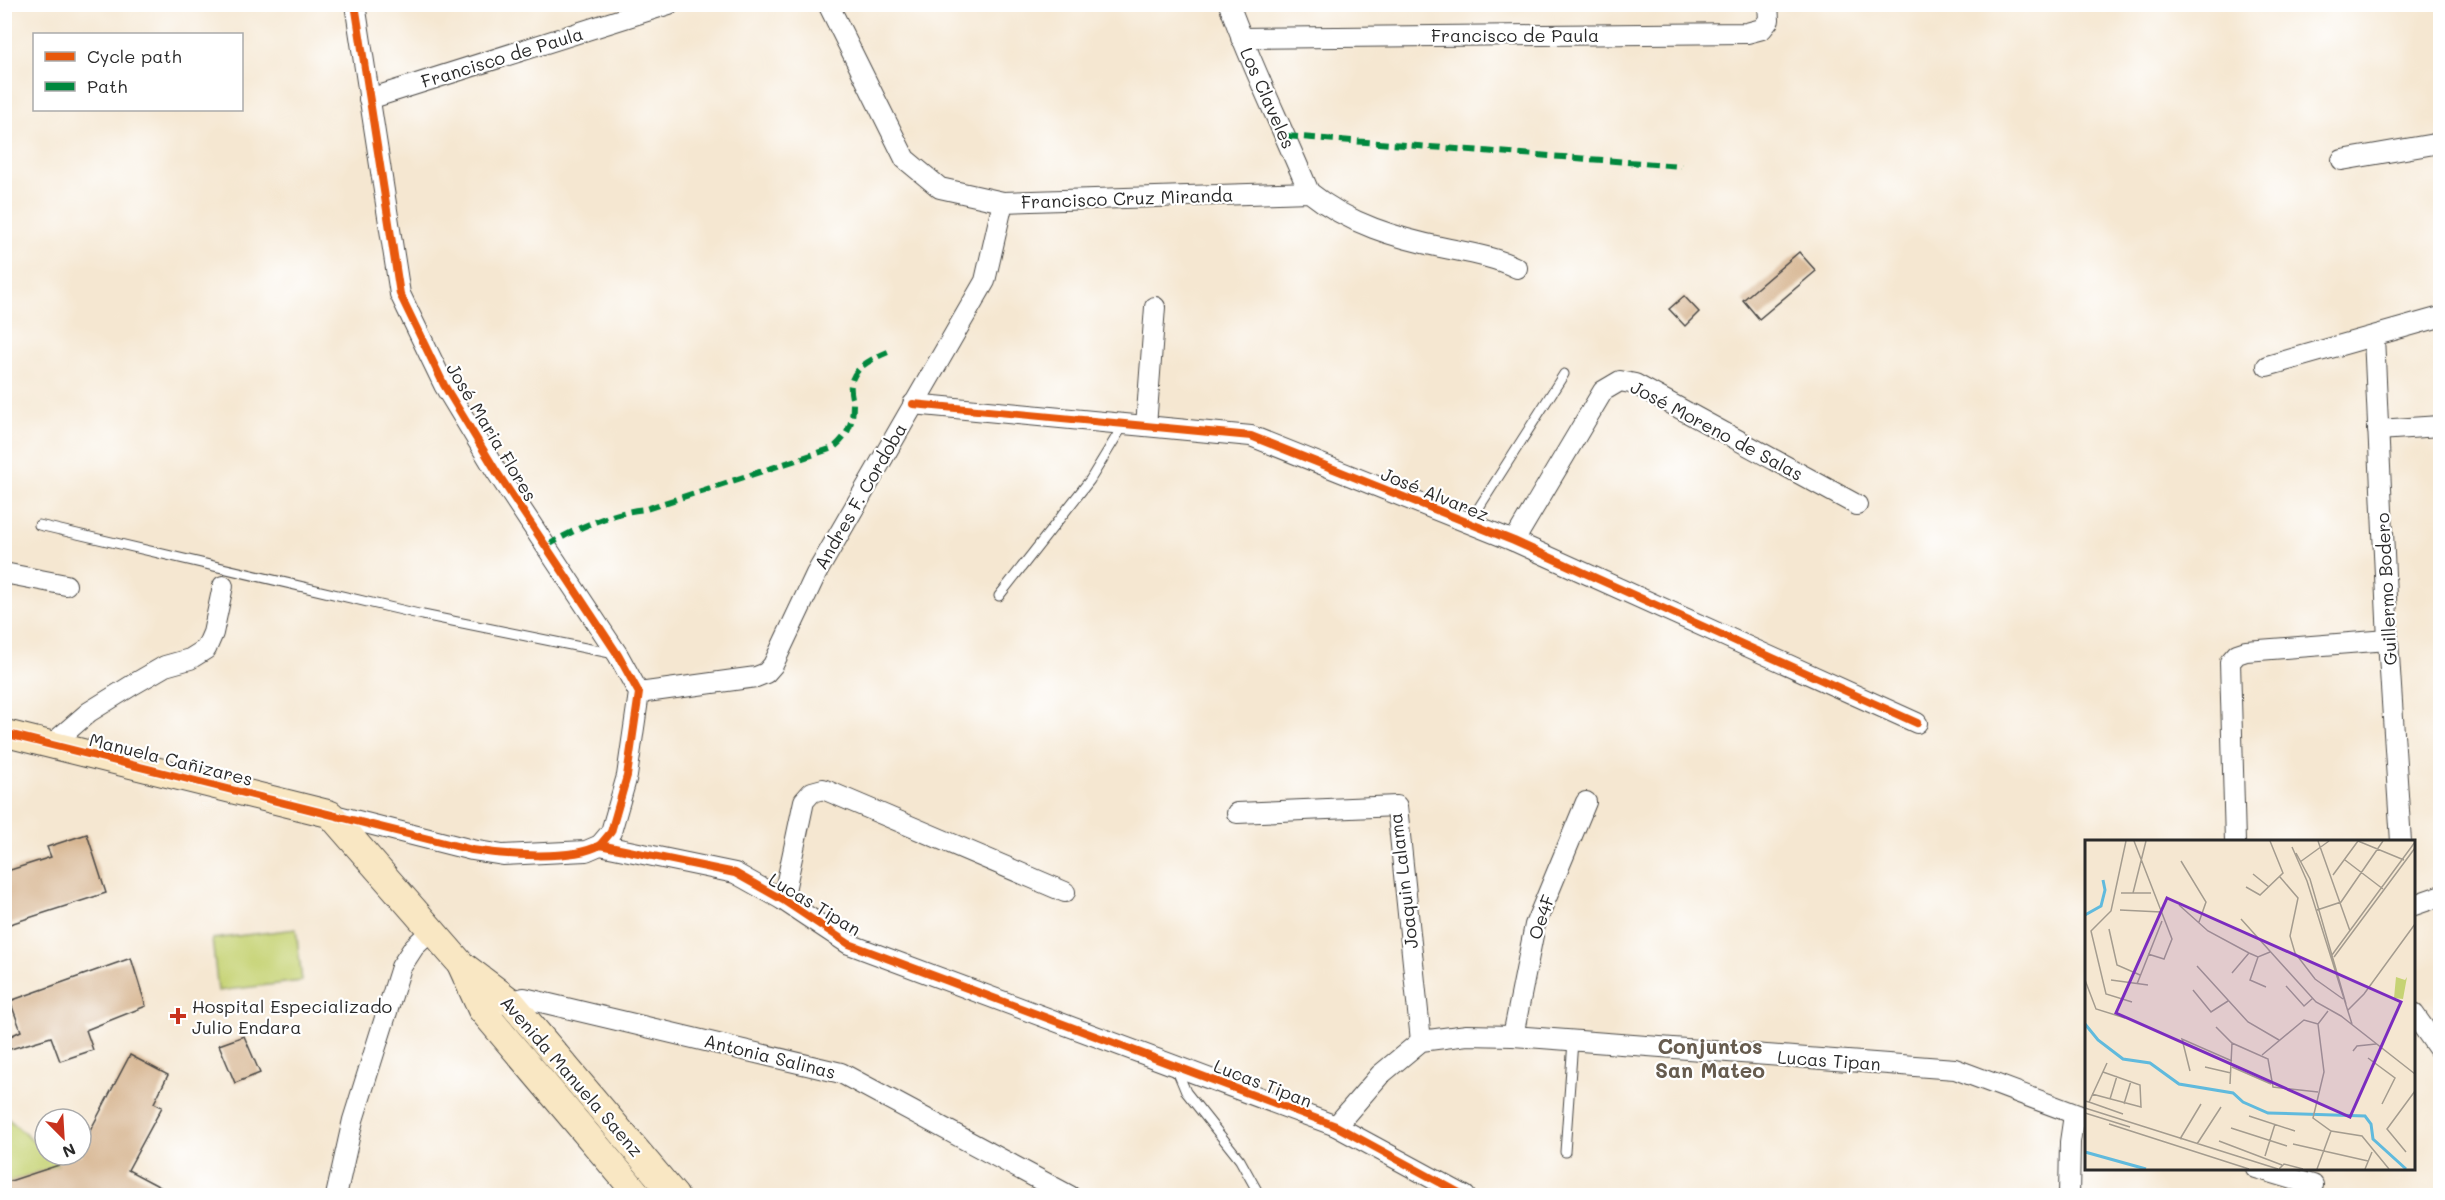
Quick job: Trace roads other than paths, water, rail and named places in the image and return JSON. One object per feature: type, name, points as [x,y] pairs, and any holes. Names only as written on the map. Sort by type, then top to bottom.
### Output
[{"type":"street","name":"José Maria Flores","points":[[355,4],[400,294],[444,385],[496,471],[618,655],[639,693]]},
{"type":"street","name":"Francisco de Paula","points":[[369,99],[669,4]]},
{"type":"street","name":"Francisco Cruz Miranda","points":[[828,4],[905,159],[940,188],[1003,202],[1309,192]]},
{"type":"street","name":"Los Claveles","points":[[1229,4],[1241,38],[1309,192]]},
{"type":"street","name":"Francisco de Paula","points":[[1241,38],[1747,33],[1762,29],[1769,20],[1768,4]]},
{"type":"street","points":[[2342,160],[2440,143]]},
{"type":"street","points":[[1309,192],[1329,208],[1373,230],[1425,244],[1502,260],[1517,268]]},
{"type":"street","name":"Andres F. Cordoba","points":[[639,693],[742,680],[766,673],[773,665],[816,574],[985,281],[1003,202]]},
{"type":"street","points":[[1146,426],[1155,307]]},
{"type":"street","points":[[2267,366],[2440,317]]},
{"type":"street","name":"Guillermo Bodero","points":[[2374,337],[2388,640],[2401,840]]},
{"type":"street","name":"José Moreno de Salas","points":[[1514,541],[1603,391],[1620,381],[1635,384],[1857,505]]},
{"type":"street","name":"José Alvarez","points":[[913,404],[1251,436],[1514,541],[1917,723]]},
{"type":"street","points":[[2378,430],[2440,426]]},
{"type":"street","points":[[4,573],[66,585]]},
{"type":"street","points":[[51,745],[89,712],[116,695],[165,666],[190,659],[206,649],[213,633],[223,586]]},
{"type":"street","points":[[2235,840],[2230,662],[2237,654],[2246,651],[2388,640]]},
{"type":"street","points":[[600,845],[611,832],[627,776],[639,693]]},
{"type":"street","name":"Manuela Cañizares","points":[[4,733],[330,814]]},
{"type":"street","points":[[783,900],[804,801],[812,792],[823,789],[1065,892]]},
{"type":"street","name":"Oe4F","points":[[1513,1036],[1535,925],[1586,802]]},
{"type":"street","name":"Joaquin Lalama","points":[[1237,813],[1397,806],[1421,1041]]},
{"type":"street","name":"Lucas Tipan","points":[[330,814],[472,850],[503,855],[579,852],[600,845],[735,873],[783,900],[849,944],[1336,1126],[1465,1196]]},
{"type":"street","name":"Avenida Manuela Saenz","points":[[330,814],[461,964],[510,1001],[675,1196]]},
{"type":"street","points":[[2415,905],[2440,896]]},
{"type":"street","points":[[336,1196],[353,1120],[401,967],[414,947],[431,931]]},
{"type":"street","name":"Avenida Manuela Saenz","points":[[461,964],[481,1009],[639,1196]]},
{"type":"street","name":"Antonia Salinas","points":[[481,1009],[524,998],[841,1073],[1070,1196]]},
{"type":"street","points":[[2415,1015],[2440,1051]]},
{"type":"street","name":"Lucas Tipan","points":[[1421,1041],[1467,1035],[1513,1036],[1955,1070],[2080,1117]]},
{"type":"street","points":[[1336,1126],[1380,1075],[1421,1041]]},
{"type":"street","points":[[2069,1196],[2070,1142],[2080,1117]]},
{"type":"street","points":[[2263,1170],[2313,1185]]},
{"type":"lane","points":[[1469,523],[1564,374]]},
{"type":"lane","points":[[999,596],[1090,480],[1124,424]]},
{"type":"lane","points":[[39,525],[423,615],[618,655]]},
{"type":"lane","points":[[1566,1152],[1573,1041]]},
{"type":"lane","points":[[1174,1066],[1186,1092],[1240,1160],[1260,1196]]},
{"type":"place","name":"Hospital Especializado Julio Endara","points":[[178,1016]]},
{"type":"district","name":"Conjuntos San Mateo","points":[[1710,1057]]}]
